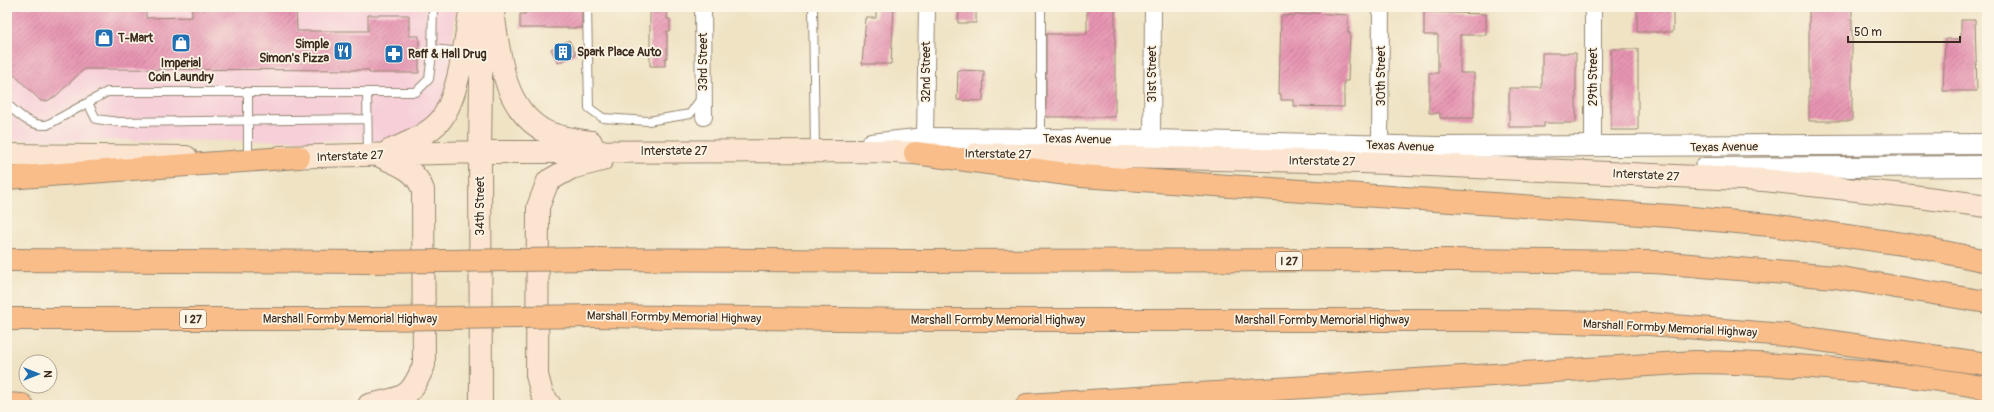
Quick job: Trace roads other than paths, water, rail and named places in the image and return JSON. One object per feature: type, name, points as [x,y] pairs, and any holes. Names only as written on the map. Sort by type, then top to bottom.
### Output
[{"type":"highway","points":[[920,146],[1081,176],[1670,216],[1770,225],[1910,246],[1987,261]]},
{"type":"highway","points":[[7,178],[299,158]]},
{"type":"highway","name":"I 27","points":[[7,260],[373,262],[589,259],[907,261],[1456,260],[1654,262],[1835,277],[1987,302]]},
{"type":"highway","name":"Marshall Formby Memorial Highway","points":[[7,319],[379,319],[592,316],[922,320],[1478,320],[1650,324],[1785,334],[1987,364]]},
{"type":"highway","points":[[1027,405],[1695,362],[1760,363],[1878,372],[1950,381],[1987,388]]},
{"type":"highway","points":[[7,404],[22,405]]},
{"type":"main road","points":[[373,155],[415,140],[438,123],[450,103],[471,7]]},
{"type":"main road","name":"34th Street","points":[[481,405],[480,152],[482,7]]},
{"type":"main road","points":[[492,7],[500,57],[507,84],[513,102],[525,116],[542,130],[569,138],[636,151]]},
{"type":"main road","name":"Interstate 27","points":[[7,155],[299,158],[480,152],[875,151],[920,146],[1376,154],[1764,180],[1912,196],[1987,206]]},
{"type":"main road","points":[[550,405],[542,394],[537,375],[538,207],[548,181],[571,168],[636,151]]},
{"type":"main road","points":[[369,405],[402,398],[415,386],[424,364],[423,190],[420,181],[409,169],[373,155]]},
{"type":"street","name":"33rd Street","points":[[703,7],[704,118]]},
{"type":"street","name":"32nd Street","points":[[920,146],[926,7]]},
{"type":"street","name":"31st Street","points":[[1152,140],[1153,7]]},
{"type":"street","name":"30th Street","points":[[1376,154],[1381,7]]},
{"type":"street","name":"29th Street","points":[[1593,7],[1593,148]]},
{"type":"street","name":"Texas Avenue","points":[[920,146],[1041,139],[1152,140],[1376,154],[1593,148],[1987,144]]},
{"type":"street","points":[[1376,154],[1581,169],[1987,166]]},
{"type":"lane","points":[[7,104],[24,120],[47,125],[107,92],[416,92],[429,79],[432,49],[432,7]]},
{"type":"lane","points":[[588,7],[589,108],[603,118],[648,121],[690,114],[704,94]]},
{"type":"lane","points":[[813,7],[815,151]]},
{"type":"lane","points":[[1041,7],[1041,139]]},
{"type":"lane","points":[[432,49],[462,52]]},
{"type":"lane","points":[[248,92],[248,157]]},
{"type":"lane","points":[[367,92],[367,119],[373,155]]},
{"type":"lane","points":[[88,103],[96,118],[119,122],[367,119]]},
{"type":"place","name":"T-Mart","points":[[104,38]]},
{"type":"place","name":"Imperial Coin Laundry","points":[[181,43]]},
{"type":"place","name":"Simple Simon's Pizza","points":[[343,51]]},
{"type":"place","name":"Spark Place Auto","points":[[563,52]]},
{"type":"place","name":"Raff & Hall Drug","points":[[394,54]]}]
